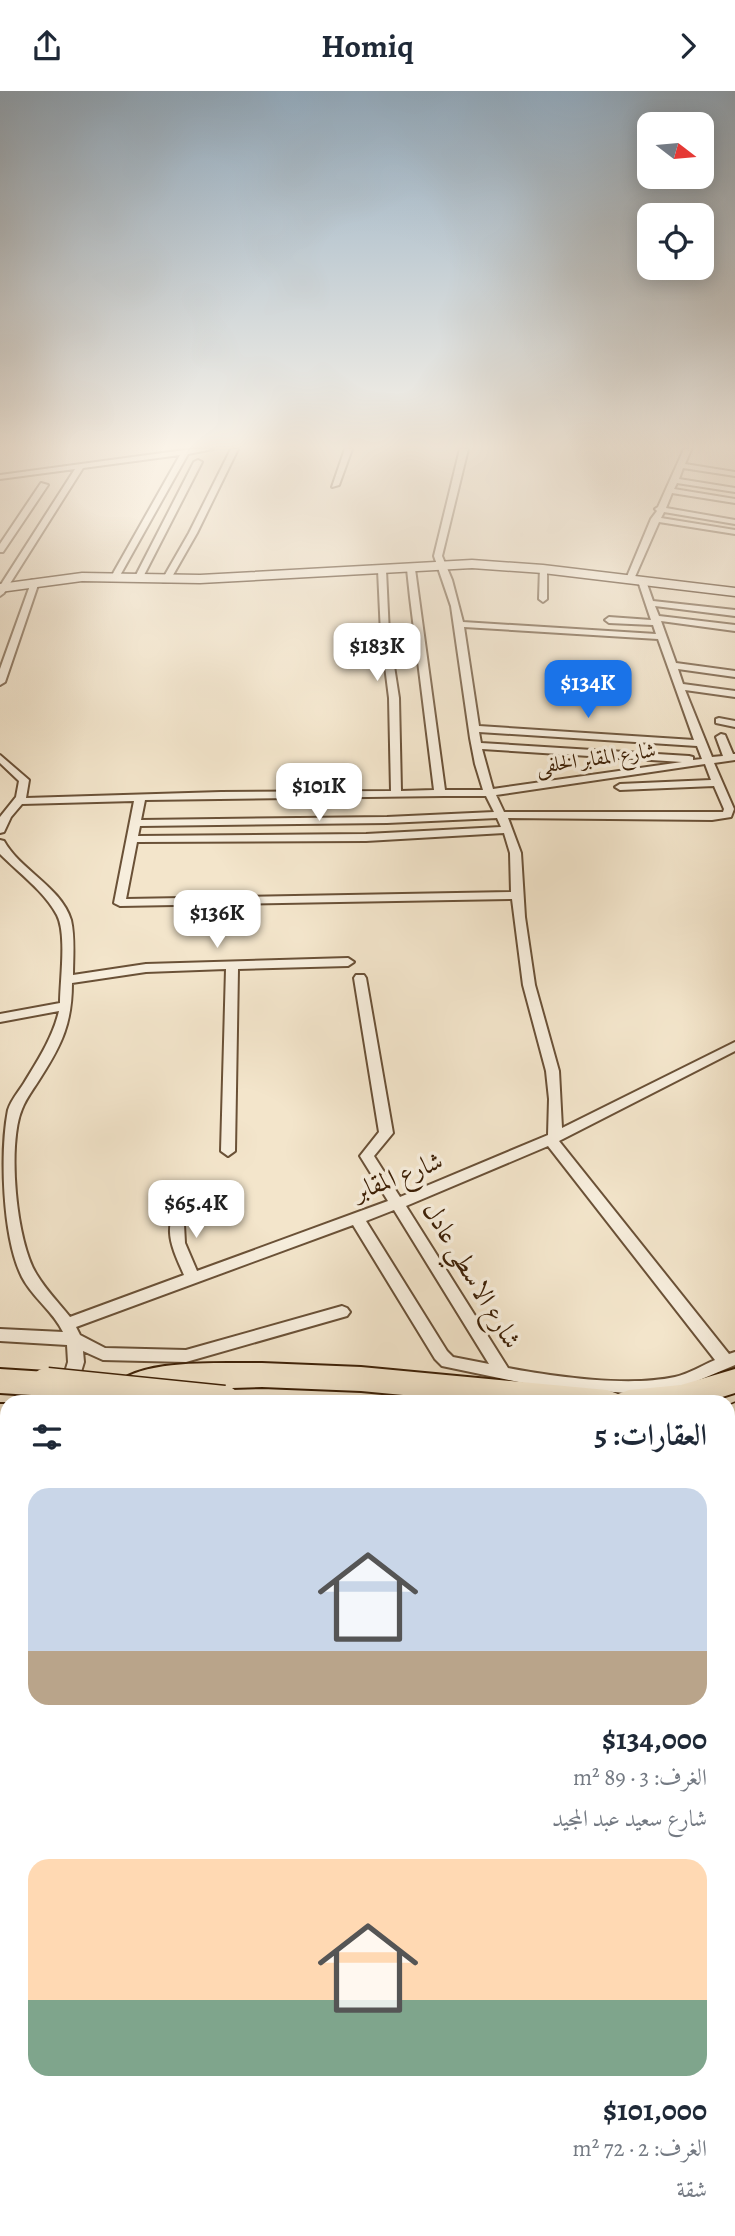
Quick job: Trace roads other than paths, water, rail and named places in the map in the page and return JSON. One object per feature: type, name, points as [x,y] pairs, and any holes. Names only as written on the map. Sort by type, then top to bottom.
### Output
[{"type":"highway","points":[[684,1395],[732,1367]]},
{"type":"highway","points":[[125,1392],[136,1384],[155,1379],[269,1373],[348,1376],[537,1395]]},
{"type":"highway","points":[[0,1381],[55,1393],[125,1392],[155,1395]]},
{"type":"main road","points":[[1,590],[35,582],[82,577],[166,580],[493,565],[735,592]]},
{"type":"street","points":[[1,590],[27,549]]},
{"type":"street","points":[[115,577],[131,549]]},
{"type":"street","points":[[138,579],[153,549]]},
{"type":"street","points":[[166,580],[184,549]]},
{"type":"street","points":[[357,1219],[441,1355],[448,1362],[533,1379],[648,1386],[689,1379],[732,1367],[553,1138],[555,1084],[530,986],[517,895],[516,862],[507,829],[488,793],[474,729],[460,624],[438,549]]},
{"type":"street","points":[[135,823],[387,820],[499,815],[727,815],[729,809],[719,783],[704,761],[701,743],[657,620],[636,580],[646,549]]},
{"type":"street","points":[[411,569],[419,653],[440,795]]},
{"type":"street","points":[[543,569],[543,599]]},
{"type":"street","points":[[382,570],[385,634],[394,698],[396,795]]},
{"type":"street","points":[[0,682],[35,582]]},
{"type":"street","points":[[710,610],[716,590]]},
{"type":"street","points":[[648,603],[735,612]]},
{"type":"street","points":[[609,620],[657,620],[735,628]]},
{"type":"street","points":[[460,624],[663,637]]},
{"type":"street","points":[[675,670],[735,674]]},
{"type":"street","points":[[675,670],[735,681]]},
{"type":"street","points":[[681,687],[735,694]]},
{"type":"street","points":[[719,722],[735,724]]},
{"type":"street","points":[[474,729],[701,743]]},
{"type":"street","points":[[477,746],[704,761],[732,757],[721,737]]},
{"type":"street","points":[[0,758],[24,780],[22,801],[9,811],[0,826]]},
{"type":"street","name":"شارع المقابر الخلفى","points":[[22,801],[488,793],[704,761]]},
{"type":"street","points":[[620,787],[719,783]]},
{"type":"street","points":[[140,797],[119,901],[124,904],[517,895]]},
{"type":"street","points":[[131,839],[361,839],[426,837],[507,829]]},
{"type":"street","points":[[0,843],[4,852],[51,898],[64,917],[69,948],[66,1006],[55,1042],[15,1108],[9,1129],[6,1164],[11,1211],[21,1255],[29,1276],[71,1331],[103,1354],[186,1356],[342,1312]]},
{"type":"street","points":[[67,980],[146,968],[348,962]]},
{"type":"street","points":[[228,1151],[232,966]]},
{"type":"street","name":"شارع الاسطي عادل","points":[[360,978],[386,1133],[367,1156],[399,1203],[503,1373]]},
{"type":"street","points":[[0,1018],[66,1006]]},
{"type":"street","name":"شارع المقابر","points":[[71,1331],[192,1278],[399,1203],[553,1138],[735,1046]]},
{"type":"street","points":[[192,1278],[175,1236],[175,1225],[189,1207],[204,1200]]},
{"type":"street","points":[[0,1335],[71,1331]]},
{"type":"street","points":[[55,1393],[76,1362],[71,1331]]}]
